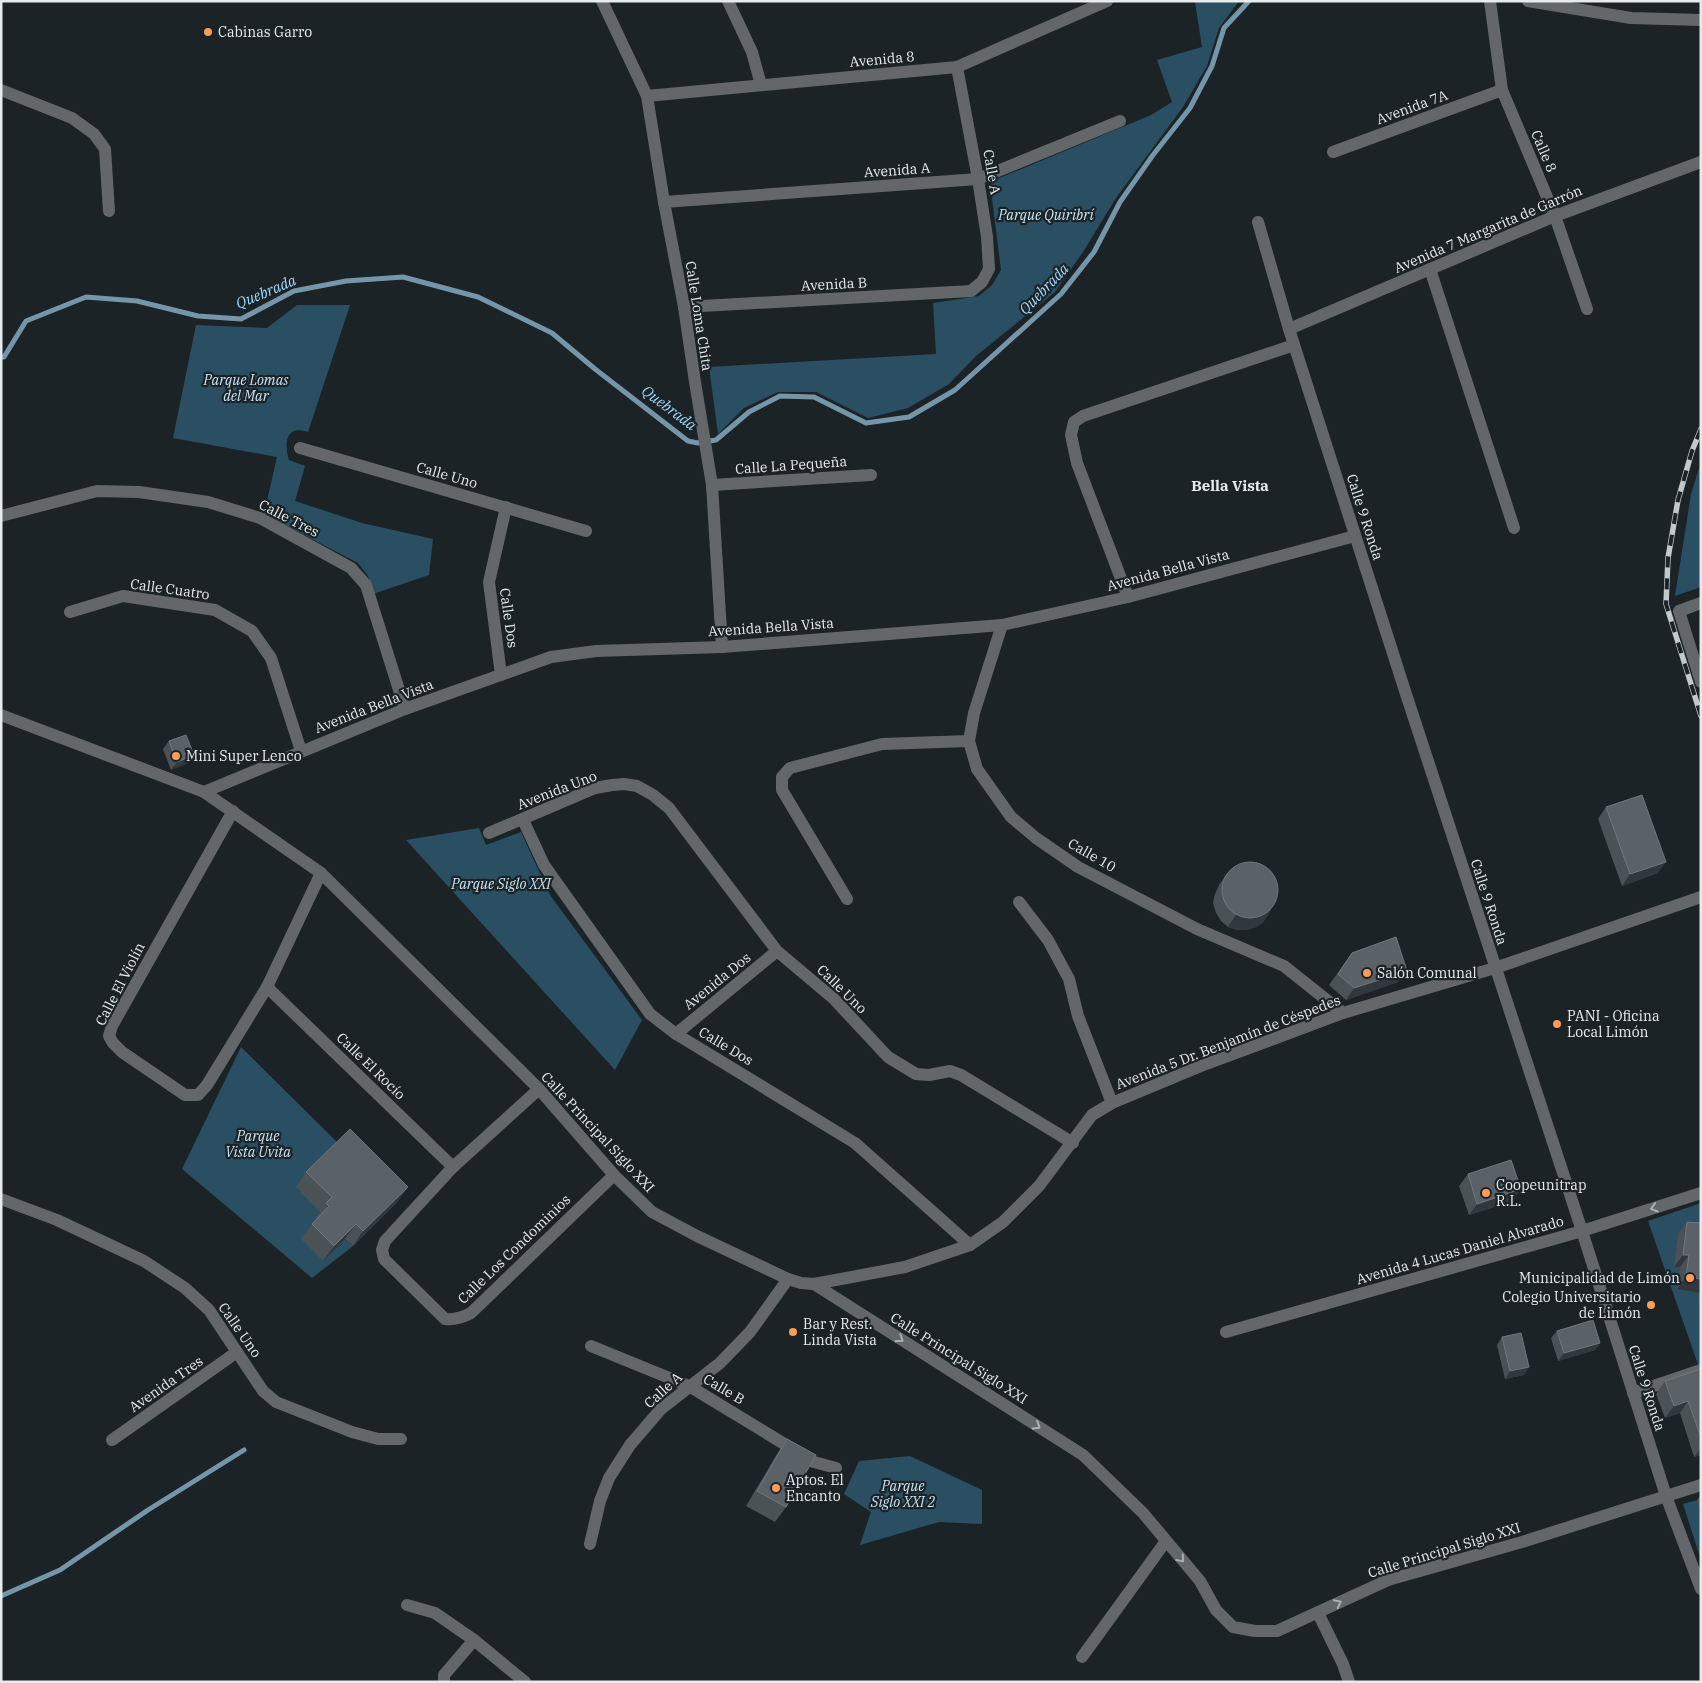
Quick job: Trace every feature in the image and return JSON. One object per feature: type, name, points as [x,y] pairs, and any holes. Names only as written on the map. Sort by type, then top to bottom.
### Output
[{"type":"street","name":"Calle Loma Chita","points":[[602,1],[648,96],[712,485],[722,647]]},
{"type":"street","points":[[728,1],[752,52],[761,85]]},
{"type":"street","name":"Avenida 8","points":[[648,96],[957,66],[1107,1]]},
{"type":"street","name":"Calle 8","points":[[1490,1],[1502,90],[1555,216],[1588,309]]},
{"type":"street","points":[[1528,1],[1632,18],[1701,20]]},
{"type":"street","name":"Calle A","points":[[957,66],[987,237],[989,268],[982,282]]},
{"type":"street","points":[[1,90],[72,118],[94,134],[105,149],[109,211]]},
{"type":"street","name":"Avenida 7A","points":[[1333,152],[1502,90]]},
{"type":"street","name":"Avenida A","points":[[664,202],[978,179],[1120,121]]},
{"type":"street","name":"Avenida 7 Margarita de Garrón","points":[[1289,329],[1555,216],[1701,162]]},
{"type":"street","name":"Calle 9 Ronda","points":[[1258,222],[1294,346],[1495,968],[1582,1230],[1666,1496],[1701,1589]]},
{"type":"street","points":[[1430,269],[1514,528]]},
{"type":"street","name":"Avenida B","points":[[684,307],[971,291],[982,282]]},
{"type":"street","points":[[1128,597],[1078,462],[1071,434],[1074,422],[1083,416],[1294,346]]},
{"type":"street","name":"Calle Uno","points":[[300,448],[586,530]]},
{"type":"street","name":"Calle La Pequeña","points":[[712,485],[871,476]]},
{"type":"street","name":"Calle Tres","points":[[1,516],[97,491],[106,491],[139,492],[208,502],[260,518],[351,568],[366,585],[406,709]]},
{"type":"street","name":"Calle Dos","points":[[501,675],[489,582],[506,507]]},
{"type":"street","name":"Avenida Bella Vista","points":[[204,792],[406,709],[551,657],[596,651],[722,647],[1002,624],[1128,597],[1355,536]]},
{"type":"street","name":"Calle Cuatro","points":[[70,612],[123,596],[215,610],[252,631],[271,658],[301,751]]},
{"type":"street","points":[[1701,603],[1679,611],[1701,682]]},
{"type":"street","name":"Calle 10","points":[[1002,624],[974,713],[970,741],[977,769],[1011,817],[1036,838],[1078,867],[1188,925],[1284,966],[1343,1013]]},
{"type":"street","name":"Calle Principal Siglo XXI","points":[[1,715],[204,792],[321,874],[539,1089],[614,1175],[652,1212],[697,1236],[788,1279],[814,1284],[1083,1455],[1143,1513],[1200,1581],[1216,1610],[1233,1627],[1255,1631],[1277,1631],[1388,1580],[1522,1542],[1701,1485]]},
{"type":"street","points":[[847,899],[782,790],[782,777],[790,768],[882,744],[970,741]]},
{"type":"street","name":"Avenida Uno","points":[[490,833],[596,788],[624,784],[638,786]]},
{"type":"street","name":"Calle Uno","points":[[638,786],[653,794],[670,808],[777,951],[834,999],[888,1057],[916,1074],[929,1075],[950,1071],[961,1074],[1073,1142]]},
{"type":"street","name":"Calle El Violín","points":[[233,811],[112,1026],[109,1036],[122,1052],[185,1095],[198,1096],[207,1085],[267,986],[321,874]]},
{"type":"street","name":"Calle Dos","points":[[523,820],[544,866],[650,1014],[676,1034],[855,1142],[970,1245]]},
{"type":"street","name":"Avenida 5 Dr. Benjamín de Céspedes","points":[[814,1284],[905,1267],[970,1245],[1003,1222],[1039,1186],[1092,1115],[1112,1103],[1202,1066],[1343,1013],[1495,968],[1701,897]]},
{"type":"street","points":[[1019,902],[1048,940],[1068,979],[1078,1016],[1112,1103]]},
{"type":"street","name":"Avenida Dos","points":[[676,1034],[777,951]]},
{"type":"street","name":"Calle El Rocío","points":[[267,986],[453,1167]]},
{"type":"street","name":"Calle Los Condominios","points":[[539,1089],[453,1167],[385,1241],[382,1250],[384,1259],[445,1319],[454,1320],[472,1313],[614,1175]]},
{"type":"street","name":"Avenida 4 Lucas Daniel Alvarado","points":[[1226,1332],[1582,1230],[1701,1193]]},
{"type":"street","name":"Calle Uno","points":[[1,1199],[57,1220],[144,1261],[185,1288],[209,1310],[263,1391],[276,1402],[352,1432],[378,1439],[401,1439]]},
{"type":"street","name":"Calle A","points":[[590,1544],[600,1501],[609,1478],[630,1445],[661,1409],[720,1363],[750,1332],[788,1279]]},
{"type":"street","name":"Calle B","points":[[591,1346],[689,1386],[814,1462],[836,1468]]},
{"type":"street","name":"Avenida Tres","points":[[112,1440],[237,1352]]},
{"type":"street","points":[[1633,1393],[1701,1370]]},
{"type":"street","points":[[1082,1657],[1166,1541]]},
{"type":"street","points":[[407,1605],[435,1614],[474,1640],[525,1682]]},
{"type":"street","points":[[1318,1613],[1343,1664],[1349,1682]]},
{"type":"street","points":[[444,1682],[444,1675],[474,1640]]},
{"type":"green space","name":"Parque Quiribrí","points":[[1239,1],[1219,28],[1207,66],[1183,107],[1116,198],[1083,252],[1055,292],[976,356],[949,384],[908,408],[868,418],[816,392],[778,392],[744,408],[718,434],[709,367],[936,354],[933,303],[979,296],[992,285],[1001,270],[990,182],[1151,115],[1172,102],[1157,60],[1202,47],[1195,2]]},
{"type":"green space","name":"Parque Lomas del Mar","points":[[297,305],[350,305],[308,432],[295,431],[288,437],[289,460],[305,466],[295,501],[362,523],[433,539],[429,575],[373,594],[368,576],[358,563],[264,514],[277,457],[173,438],[196,325],[267,328]]},
{"type":"green space","points":[[1701,462],[1701,587],[1675,596],[1691,494]]},
{"type":"green space","name":"Parque Siglo XXI","points":[[479,828],[486,845],[521,832],[550,895],[642,1020],[615,1070],[406,840]]},
{"type":"green space","name":"Parque Vista Uvita","points":[[241,1047],[339,1144],[319,1221],[323,1261],[345,1239],[353,1246],[312,1278],[182,1169]]},
{"type":"green space","points":[[1701,1203],[1701,1373],[1648,1221]]},
{"type":"green space","name":"Parque Siglo XXI 2","points":[[910,1456],[982,1490],[982,1524],[939,1522],[860,1545],[871,1512],[844,1494],[859,1461]]},
{"type":"green space","points":[[1701,1499],[1701,1560],[1683,1504]]},
{"type":"building","points":[[186,735],[194,755],[177,762],[169,741]]},
{"type":"building","points":[[1642,795],[1666,862],[1630,874],[1606,807]]},
{"type":"building","points":[[1244,862],[1256,862],[1266,866],[1274,874],[1278,890],[1274,906],[1266,914],[1256,918],[1244,918],[1234,914],[1226,906],[1222,896],[1222,884],[1226,874],[1234,866]]},
{"type":"building","name":"Salón Comunal","points":[[1396,937],[1407,971],[1354,988],[1338,974],[1352,953]]},
{"type":"building","points":[[350,1129],[408,1187],[363,1231],[356,1224],[334,1246],[312,1224],[329,1206],[326,1203],[332,1197],[306,1172]]},
{"type":"building","points":[[1511,1160],[1521,1189],[1477,1204],[1468,1174]]},
{"type":"building","points":[[1687,1222],[1701,1223],[1701,1279],[1686,1277],[1689,1255],[1683,1255]]},
{"type":"building","points":[[1593,1320],[1600,1343],[1564,1353],[1557,1331]]},
{"type":"building","points":[[1521,1333],[1529,1367],[1510,1371],[1502,1337]]},
{"type":"building","points":[[1701,1369],[1701,1437],[1688,1401],[1674,1406],[1665,1381]]},
{"type":"building","name":"Aptos. El Encanto","points":[[787,1439],[816,1455],[786,1507],[757,1491]]},
{"type":"waterway","name":"Quebrada","points":[[1,357],[4,357],[26,321],[86,297],[137,301],[198,316],[241,319],[294,291],[346,281],[403,277],[478,297],[552,333],[688,441],[698,443],[716,440],[749,412],[780,396],[814,397],[866,423],[909,417],[955,390],[1061,294],[1094,252],[1120,202],[1153,155],[1190,108],[1212,66],[1224,28],[1249,1]]},
{"type":"waterway","points":[[1,1596],[60,1570],[148,1510],[244,1450]]},
{"type":"railway","points":[[1701,429],[1692,451],[1678,500],[1668,558],[1666,604],[1701,716]]},
{"type":"place","name":"Cabinas Garro","points":[[208,32]]},
{"type":"place","name":"Mini Super Lenco","points":[[176,756]]},
{"type":"place","name":"Salón Comunal","points":[[1367,973]]},
{"type":"place","name":"PANI - Oficina Local Limón","points":[[1557,1024]]},
{"type":"place","name":"Coopeunitrap R.L.","points":[[1486,1193]]},
{"type":"place","name":"Municipalidad de Limón","points":[[1690,1278]]},
{"type":"place","name":"Colegio Universitario de Limón","points":[[1651,1305]]},
{"type":"place","name":"Bar y Rest. Linda Vista","points":[[793,1332]]},
{"type":"place","name":"Aptos. El Encanto","points":[[776,1488]]},
{"type":"district","name":"Bella Vista","points":[[1230,486]]}]
